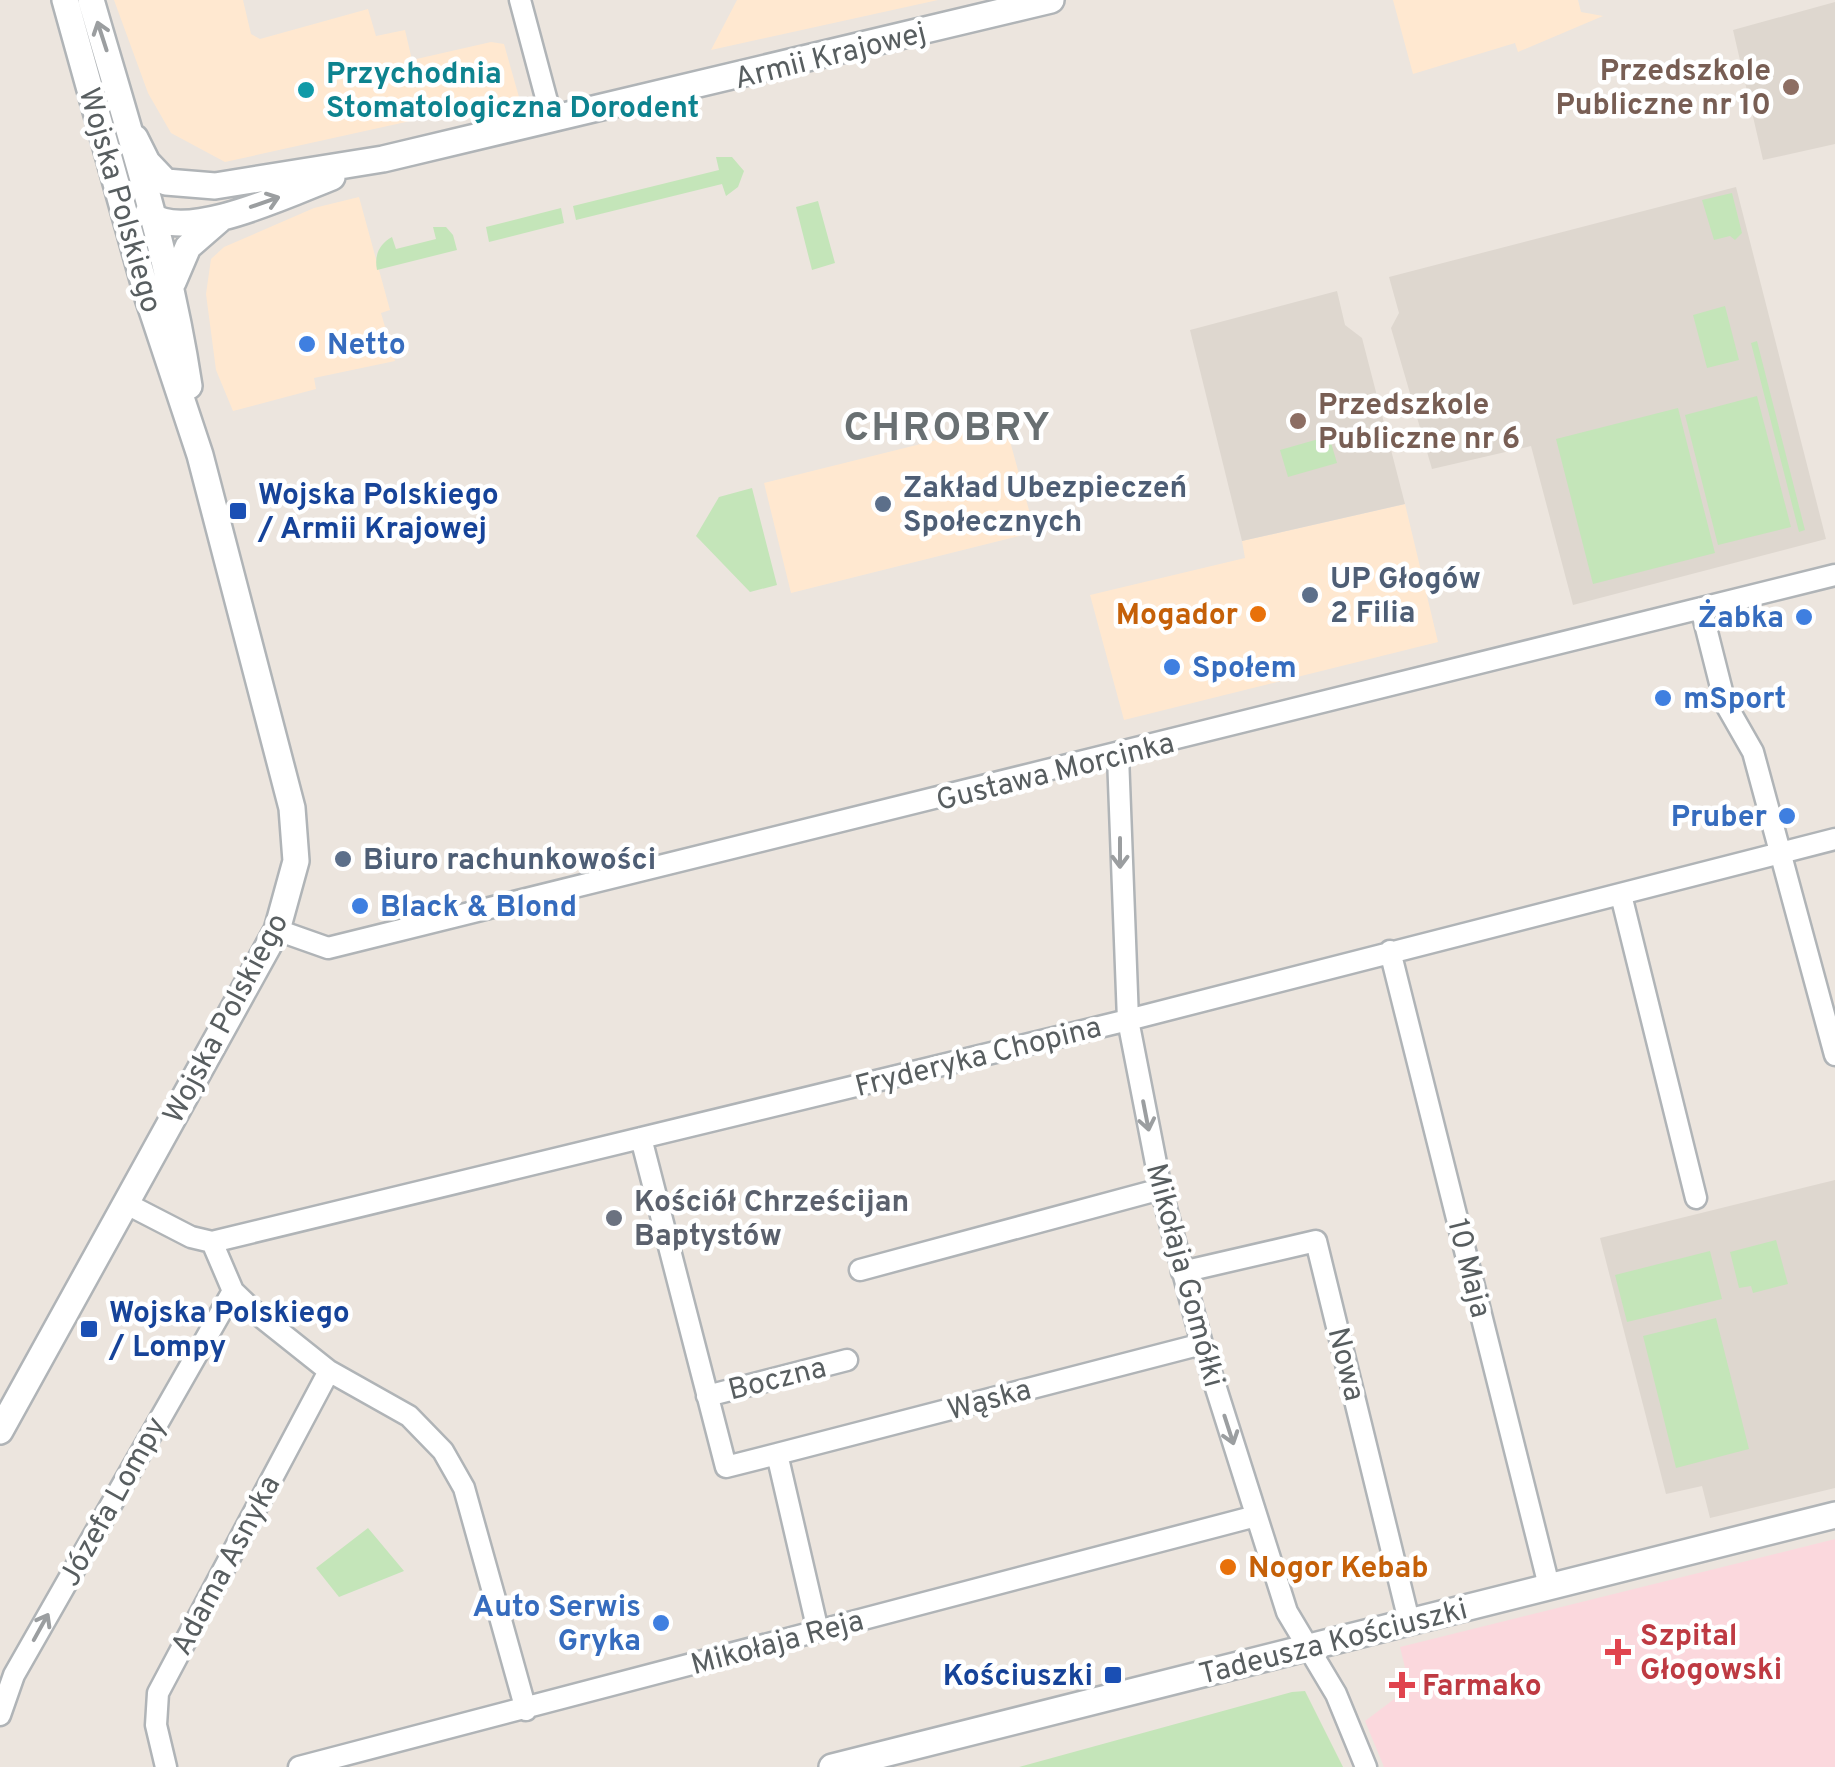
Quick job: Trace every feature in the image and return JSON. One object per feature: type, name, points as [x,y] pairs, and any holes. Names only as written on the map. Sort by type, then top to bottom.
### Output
[{"type":"street","name":"Wojska Polskiego","points":[[0,1431],[276,930],[296,860],[292,808],[200,455],[146,290],[65,0]]},
{"type":"street","name":"Wojska Polskiego","points":[[91,0],[135,138],[173,282],[200,455]]},
{"type":"street","points":[[520,0],[552,120]]},
{"type":"street","name":"Armii Krajowej","points":[[135,138],[147,162],[166,182],[215,186],[374,160],[1051,0]]},
{"type":"street","points":[[105,147],[137,202],[157,220],[147,241],[146,290]]},
{"type":"street","name":"Armii Krajowej","points":[[157,220],[191,223],[224,217],[374,160]]},
{"type":"street","name":"Armii Krajowej","points":[[157,220],[170,208],[215,186]]},
{"type":"street","name":"Armii Krajowej","points":[[173,282],[188,247],[224,217]]},
{"type":"street","name":"Gustawa Morcinka","points":[[276,930],[328,948],[1118,756],[1835,575]]},
{"type":"street","points":[[1701,608],[1725,703],[1753,752],[1835,1055]]},
{"type":"street","name":"Mikołaja Gomółki","points":[[1118,756],[1128,1020],[1161,1189],[1202,1344],[1287,1612],[1336,1694],[1366,1767]]},
{"type":"street","name":"Fryderyka Chopina","points":[[212,1242],[1128,1020],[1835,839]]},
{"type":"street","points":[[1621,894],[1696,1198]]},
{"type":"street","name":"10 Maja","points":[[1390,951],[1549,1586]]},
{"type":"street","points":[[640,1138],[707,1396]]},
{"type":"street","points":[[860,1270],[1161,1189]]},
{"type":"street","points":[[126,1203],[190,1237],[212,1242],[233,1291],[329,1371],[409,1416],[444,1451],[464,1488],[526,1710]]},
{"type":"street","name":"Nowa","points":[[1182,1272],[1316,1241],[1410,1621]]},
{"type":"street","name":"Józefa Lompy","points":[[0,1715],[14,1675],[233,1291]]},
{"type":"street","name":"Wąska","points":[[707,1396],[726,1467],[1202,1344]]},
{"type":"street","name":"Boczna","points":[[707,1396],[847,1360]]},
{"type":"street","name":"Adama Asnyka","points":[[166,1767],[156,1725],[158,1693],[329,1371]]},
{"type":"street","points":[[777,1454],[818,1631]]},
{"type":"street","name":"Tadeusza Kościuszki","points":[[832,1767],[1835,1515]]},
{"type":"street","name":"Mikołaja Reja","points":[[298,1767],[1256,1516]]},
{"type":"shaded area","points":[[114,0],[243,0],[251,34],[260,39],[368,9],[376,36],[405,30],[412,60],[491,42],[504,44],[519,97],[225,162],[171,133],[148,93]]},
{"type":"shaded area","points":[[737,0],[938,0],[711,50]]},
{"type":"shaded area","points":[[1393,0],[1578,0],[1581,12],[1603,16],[1518,52],[1515,43],[1413,74]]},
{"type":"shaded area","name":"Przedszkole Publiczne nr 10","points":[[1835,2],[1835,144],[1763,160],[1733,30]]},
{"type":"shaded area","points":[[1736,187],[1826,539],[1573,605],[1531,446],[1432,469],[1391,328],[1399,313],[1389,277]]},
{"type":"shaded area","points":[[359,197],[390,310],[381,313],[395,361],[314,378],[316,389],[233,411],[216,370],[206,294],[211,259],[224,247],[314,208]]},
{"type":"shaded area","name":"Przedszkole Publiczne nr 6","points":[[1337,291],[1345,325],[1362,338],[1405,504],[1242,541],[1190,330]]},
{"type":"shaded area","points":[[1005,423],[1035,532],[791,593],[764,483]]},
{"type":"shaded area","points":[[1405,504],[1438,642],[1124,720],[1090,595],[1245,558],[1242,541]]},
{"type":"shaded area","points":[[1835,1180],[1835,1488],[1710,1518],[1702,1486],[1666,1494],[1600,1238]]},
{"type":"shaded area","name":"Szpital Głogowski","points":[[1835,1539],[1835,1767],[1384,1767],[1365,1721],[1397,1697],[1394,1684],[1408,1680],[1400,1647]]},
{"type":"green space","points":[[716,157],[732,157],[744,171],[738,187],[726,196],[722,184],[576,220],[573,206],[719,170]]},
{"type":"green space","points":[[1732,193],[1742,233],[1735,240],[1730,236],[1714,240],[1702,200]]},
{"type":"green space","points":[[818,201],[835,263],[812,270],[796,207]]},
{"type":"green space","points":[[561,208],[564,223],[489,242],[486,227]]},
{"type":"green space","points":[[433,227],[446,227],[457,250],[377,270],[378,251],[384,243],[392,237],[396,249],[436,239]]},
{"type":"green space","points":[[1725,306],[1739,360],[1707,368],[1693,315]]},
{"type":"green space","points":[[1757,341],[1805,530],[1799,532],[1751,343]]},
{"type":"green space","points":[[1757,396],[1791,527],[1718,545],[1685,415]]},
{"type":"green space","points":[[1678,408],[1715,553],[1593,584],[1556,439]]},
{"type":"green space","points":[[1329,436],[1337,463],[1288,477],[1280,450]]},
{"type":"green space","points":[[752,488],[777,585],[750,592],[696,536],[719,497]]},
{"type":"green space","points":[[1776,1240],[1788,1284],[1753,1293],[1751,1286],[1739,1288],[1730,1252]]},
{"type":"green space","points":[[1710,1251],[1722,1299],[1627,1322],[1615,1275]]},
{"type":"green space","points":[[1716,1318],[1749,1449],[1676,1468],[1643,1336]]},
{"type":"green space","points":[[368,1528],[404,1571],[339,1597],[316,1568]]},
{"type":"green space","points":[[1305,1691],[1343,1767],[1019,1767],[1292,1692]]},
{"type":"place","name":"Przedszkole Publiczne nr 10","points":[[1791,87]]},
{"type":"place","name":"Przychodnia Stomatologiczna Dorodent","points":[[306,90]]},
{"type":"place","name":"Netto","points":[[307,344]]},
{"type":"place","name":"Przedszkole Publiczne nr 6","points":[[1298,421]]},
{"type":"place","name":"Zakład Ubezpieczeń Społecznych","points":[[883,504]]},
{"type":"place","name":"Wojska Polskiego / Armii Krajowej","points":[[238,511]]},
{"type":"place","name":"UP Głogów 2 Filia","points":[[1310,595]]},
{"type":"place","name":"Mogador","points":[[1258,614]]},
{"type":"place","name":"Żabka","points":[[1804,617]]},
{"type":"place","name":"Społem","points":[[1172,667]]},
{"type":"place","name":"mSport","points":[[1663,698]]},
{"type":"place","name":"Pruber","points":[[1787,816]]},
{"type":"place","name":"Biuro rachunkowości","points":[[343,859]]},
{"type":"place","name":"Black & Blond","points":[[360,906]]},
{"type":"place","name":"Kościół Chrześcijan Baptystów","points":[[614,1218]]},
{"type":"place","name":"Wojska Polskiego / Lompy","points":[[89,1329]]},
{"type":"place","name":"Nogor Kebab","points":[[1228,1567]]},
{"type":"place","name":"Auto Serwis Gryka","points":[[661,1623]]},
{"type":"place","name":"Szpital Głogowski","points":[[1618,1652]]},
{"type":"place","name":"Kościuszki","points":[[1113,1675]]},
{"type":"place","name":"Farmako","points":[[1402,1685]]},
{"type":"district","name":"CHROBRY","points":[[948,426]]}]
